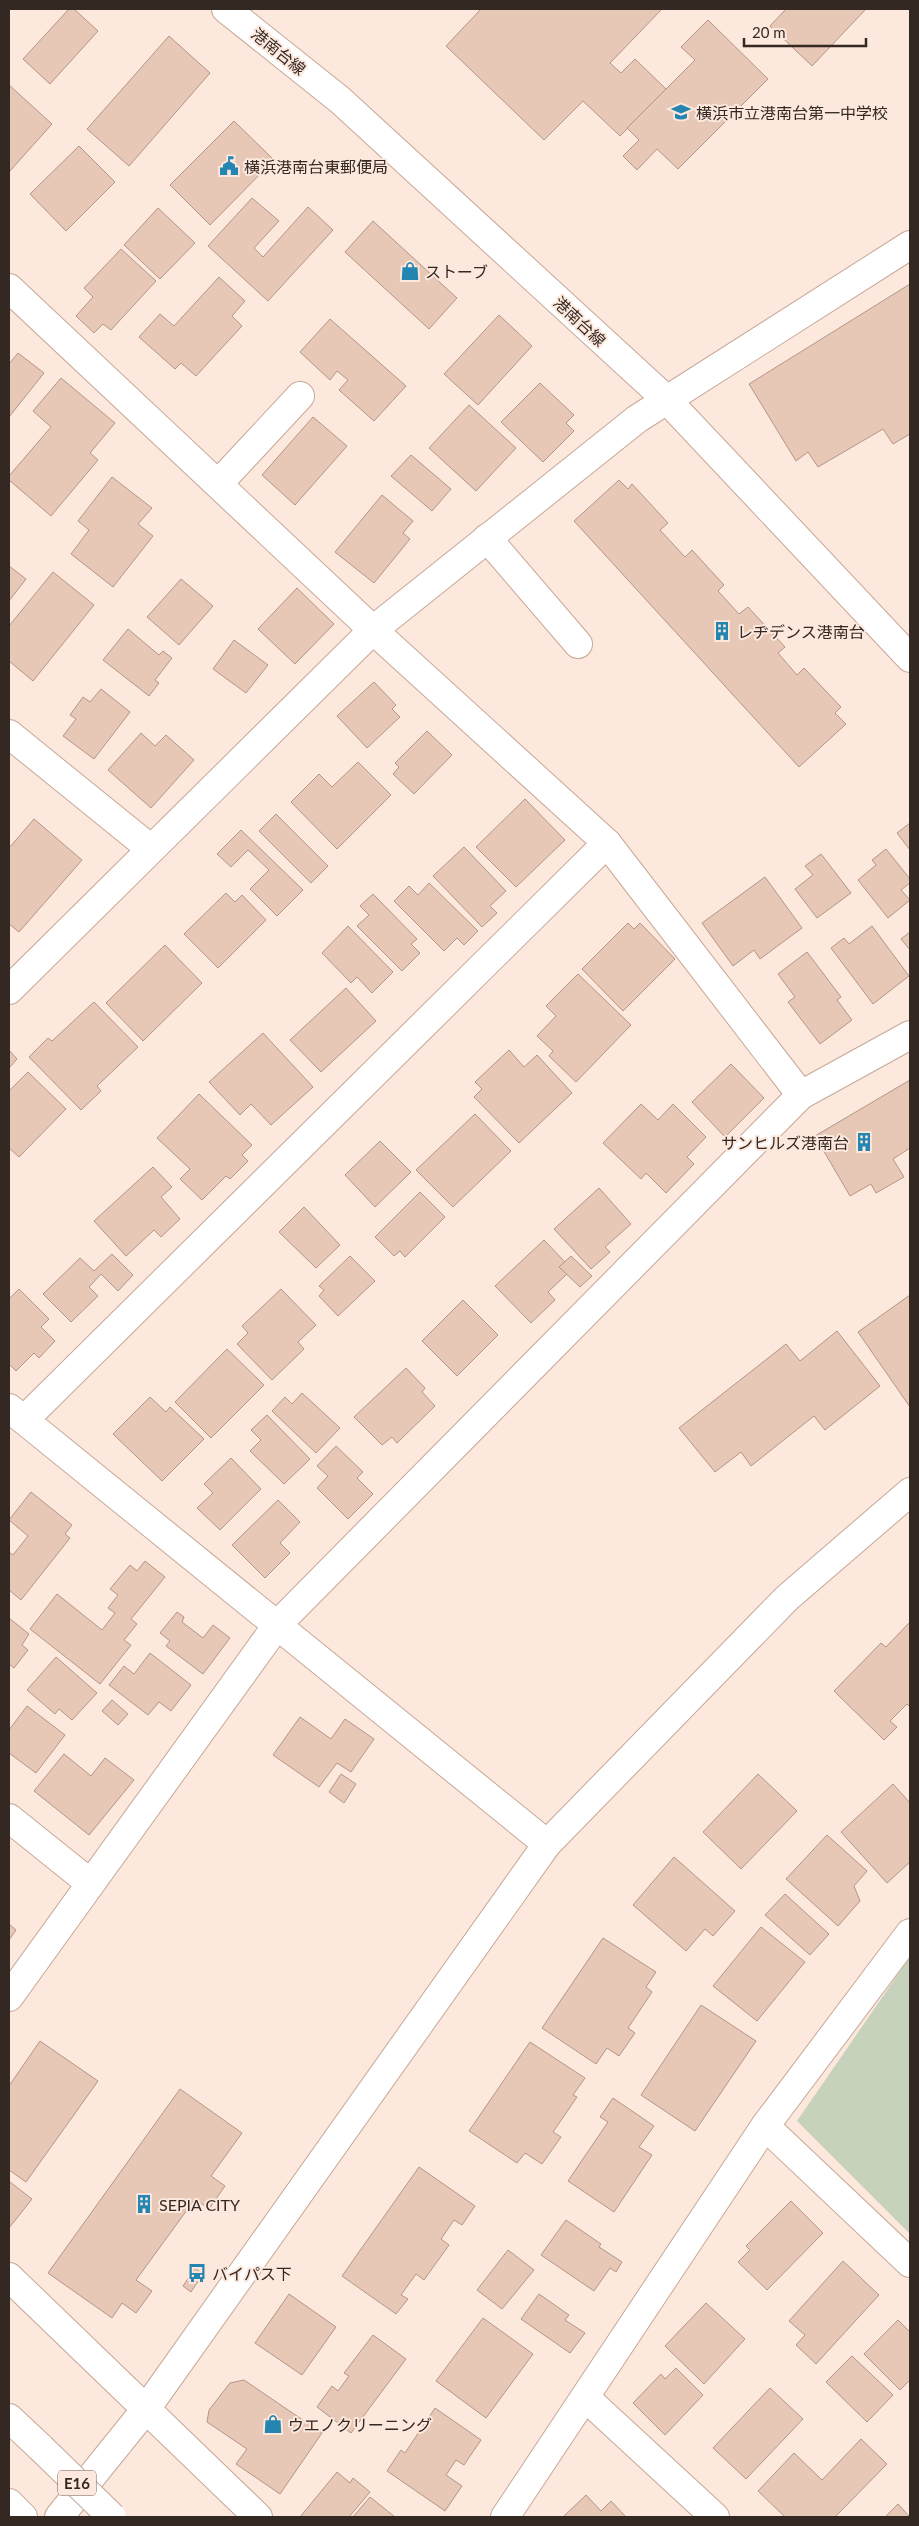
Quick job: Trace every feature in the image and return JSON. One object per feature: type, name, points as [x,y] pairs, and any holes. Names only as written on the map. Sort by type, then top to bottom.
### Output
[{"type":"main road","name":"港南台線","points":[[226,9],[340,100],[666,400],[909,653]]},
{"type":"main road","points":[[9,990],[373,630],[637,419],[910,245]]},
{"type":"main road","points":[[9,288],[219,483],[373,630],[607,843],[801,1095]]},
{"type":"main road","points":[[219,483],[300,396]]},
{"type":"main road","points":[[487,538],[578,644]]},
{"type":"main road","points":[[9,734],[151,849]]},
{"type":"main road","points":[[547,1844],[278,1624],[16,1414],[607,843]]},
{"type":"main road","points":[[9,1997],[90,1882],[278,1624],[801,1095],[910,1035]]},
{"type":"main road","points":[[59,2517],[146,2409],[547,1844],[787,1598],[910,1492]]},
{"type":"main road","points":[[9,1818],[90,1882]]},
{"type":"main road","points":[[506,2517],[766,2126],[910,1933]]},
{"type":"main road","points":[[766,2126],[910,2263]]},
{"type":"main road","points":[[9,2277],[258,2517]]},
{"type":"main road","points":[[586,2398],[715,2517]]},
{"type":"main road","name":"E16","points":[[9,2418],[112,2517]]},
{"type":"main road","points":[[9,2503],[23,2517]]},
{"type":"green space","points":[[910,1957],[910,2234],[797,2121]]},
{"type":"building","points":[[69,9],[74,9],[98,31],[50,84],[23,59]]},
{"type":"building","points":[[481,9],[662,9],[610,63],[621,73],[635,59],[666,89],[620,136],[583,101],[544,140],[446,46]]},
{"type":"building","points":[[786,9],[866,9],[812,66],[770,26]]},
{"type":"building","points":[[708,20],[768,79],[678,169],[657,149],[637,170],[623,156],[639,140],[627,128],[695,60],[681,47]]},
{"type":"building","points":[[169,36],[210,73],[129,166],[87,129]]},
{"type":"building","points":[[9,85],[52,124],[9,172]]},
{"type":"building","points":[[234,121],[274,160],[210,225],[170,185]]},
{"type":"building","points":[[79,146],[115,182],[66,231],[30,194]]},
{"type":"building","points":[[252,198],[279,221],[254,248],[263,257],[308,207],[333,230],[268,301],[208,246]]},
{"type":"building","points":[[158,208],[195,243],[160,279],[124,245]]},
{"type":"building","points":[[373,221],[457,298],[429,329],[345,252]]},
{"type":"building","points":[[121,249],[156,281],[111,330],[103,324],[94,333],[76,316],[93,297],[84,288]]},
{"type":"building","points":[[219,277],[245,301],[232,316],[242,326],[196,376],[181,363],[175,369],[139,337],[160,314],[174,326]]},
{"type":"building","points":[[910,284],[910,434],[893,444],[883,429],[818,467],[808,452],[796,461],[749,384]]},
{"type":"building","points":[[499,315],[532,346],[478,405],[444,374]]},
{"type":"building","points":[[330,319],[406,386],[374,421],[339,390],[348,380],[337,371],[330,380],[300,352]]},
{"type":"building","points":[[18,353],[44,373],[9,417],[9,364]]},
{"type":"building","points":[[61,378],[115,423],[90,453],[98,460],[51,516],[9,480],[9,476],[51,427],[33,411]]},
{"type":"building","points":[[540,383],[574,415],[566,423],[574,431],[543,462],[501,422]]},
{"type":"building","points":[[469,405],[516,448],[476,491],[429,448]]},
{"type":"building","points":[[313,417],[347,446],[295,505],[262,475]]},
{"type":"building","points":[[411,455],[451,489],[432,511],[391,476]]},
{"type":"building","points":[[112,477],[152,508],[138,524],[153,536],[113,587],[71,554],[89,530],[78,521]]},
{"type":"building","name":"レヂデンス港南台","points":[[619,480],[628,489],[632,484],[668,523],[660,530],[685,557],[692,550],[724,585],[718,591],[739,614],[748,607],[785,647],[778,653],[797,675],[804,668],[841,707],[835,713],[846,724],[799,767],[574,521]]},
{"type":"building","points":[[382,495],[413,521],[403,533],[410,539],[374,583],[335,552]]},
{"type":"building","points":[[9,566],[26,579],[9,601]]},
{"type":"building","points":[[53,572],[94,605],[33,681],[9,661],[9,626]]},
{"type":"building","points":[[181,579],[213,606],[179,645],[147,617]]},
{"type":"building","points":[[297,588],[334,624],[295,664],[258,629]]},
{"type":"building","points":[[128,629],[159,655],[163,651],[172,658],[155,680],[159,683],[149,696],[103,660]]},
{"type":"building","points":[[234,640],[268,665],[246,693],[213,669]]},
{"type":"building","points":[[374,682],[396,705],[392,709],[400,717],[367,748],[337,716]]},
{"type":"building","points":[[101,689],[130,712],[94,759],[63,736],[76,719],[70,715],[83,697],[90,702]]},
{"type":"building","points":[[427,731],[452,755],[414,794],[393,774],[399,767],[395,763]]},
{"type":"building","points":[[141,733],[155,746],[166,735],[194,760],[151,808],[108,770]]},
{"type":"building","points":[[358,762],[391,795],[337,849],[291,802],[319,774],[332,787]]},
{"type":"building","points":[[525,799],[565,840],[516,887],[476,847]]},
{"type":"building","points":[[276,814],[328,866],[311,883],[259,831]]},
{"type":"building","points":[[34,819],[82,860],[19,932],[9,924],[9,848]]},
{"type":"building","points":[[910,823],[910,850],[897,833]]},
{"type":"building","points":[[241,830],[303,890],[277,916],[250,889],[269,870],[248,850],[231,867],[217,854]]},
{"type":"building","points":[[464,847],[506,891],[490,906],[497,913],[482,927],[433,876]]},
{"type":"building","points":[[886,849],[910,879],[910,883],[901,890],[910,900],[888,918],[858,880],[876,865],[872,860]]},
{"type":"building","points":[[821,854],[851,893],[817,918],[795,889],[813,875],[805,866]]},
{"type":"building","points":[[765,877],[802,928],[760,959],[754,950],[733,966],[702,923]]},
{"type":"building","points":[[429,883],[478,931],[464,945],[457,938],[444,951],[394,901],[409,886],[418,895]]},
{"type":"building","points":[[226,893],[235,902],[242,895],[266,920],[218,968],[184,934]]},
{"type":"building","points":[[373,894],[417,939],[411,944],[420,953],[402,971],[357,926],[369,915],[360,906]]},
{"type":"building","points":[[628,923],[634,929],[640,923],[675,959],[623,1011],[582,969]]},
{"type":"building","points":[[348,926],[393,972],[372,993],[357,977],[351,983],[322,953]]},
{"type":"building","points":[[872,926],[909,976],[873,1004],[831,948],[844,938],[849,944]]},
{"type":"building","points":[[910,932],[910,950],[901,939]]},
{"type":"building","points":[[165,945],[202,983],[143,1041],[106,1003]]},
{"type":"building","points":[[807,952],[841,997],[837,1000],[852,1020],[820,1044],[788,1002],[795,997],[778,974]]},
{"type":"building","points":[[578,974],[631,1025],[576,1082],[549,1056],[553,1051],[537,1036],[556,1016],[546,1006]]},
{"type":"building","points":[[346,988],[376,1021],[321,1072],[290,1040]]},
{"type":"building","points":[[94,1002],[138,1047],[97,1086],[101,1091],[81,1110],[29,1057],[48,1038],[52,1041]]},
{"type":"building","points":[[263,1033],[313,1087],[271,1125],[251,1104],[240,1115],[209,1082]]},
{"type":"building","points":[[9,1050],[17,1059],[9,1068]]},
{"type":"building","points":[[509,1050],[524,1067],[537,1055],[572,1093],[519,1143],[474,1097],[482,1089],[475,1082]]},
{"type":"building","points":[[731,1064],[764,1098],[725,1137],[692,1102]]},
{"type":"building","points":[[28,1072],[66,1109],[19,1157],[9,1148],[9,1091]]},
{"type":"building","name":"サンヒルズ港南台","points":[[910,1080],[910,1148],[893,1159],[904,1177],[876,1193],[871,1184],[850,1196],[815,1136]]},
{"type":"building","points":[[199,1094],[252,1145],[242,1155],[248,1161],[230,1179],[226,1176],[202,1200],[180,1179],[190,1169],[157,1138]]},
{"type":"building","points":[[641,1104],[658,1120],[673,1104],[706,1137],[687,1157],[694,1164],[666,1193],[646,1173],[641,1179],[603,1143]]},
{"type":"building","points":[[475,1114],[511,1151],[453,1207],[416,1170]]},
{"type":"building","points":[[380,1141],[411,1172],[375,1207],[345,1175]]},
{"type":"building","points":[[153,1167],[172,1187],[161,1197],[180,1219],[161,1237],[154,1230],[126,1256],[94,1221]]},
{"type":"building","points":[[599,1188],[631,1224],[605,1247],[610,1252],[591,1269],[554,1229]]},
{"type":"building","points":[[420,1192],[445,1217],[405,1257],[400,1251],[394,1256],[375,1237]]},
{"type":"building","points":[[304,1207],[340,1245],[316,1268],[279,1232]]},
{"type":"building","points":[[544,1240],[565,1262],[559,1267],[567,1274],[548,1292],[555,1300],[531,1323],[495,1286]]},
{"type":"building","points":[[112,1254],[133,1275],[118,1291],[101,1274],[89,1287],[98,1296],[71,1322],[43,1294],[80,1258],[94,1271]]},
{"type":"building","points":[[350,1256],[375,1281],[338,1316],[319,1296],[324,1290],[319,1286]]},
{"type":"building","points":[[571,1256],[592,1276],[580,1287],[559,1267]]},
{"type":"building","points":[[19,1289],[49,1319],[41,1327],[55,1341],[39,1358],[34,1353],[16,1371],[9,1364],[9,1299]]},
{"type":"building","points":[[281,1289],[316,1325],[298,1342],[304,1349],[272,1380],[237,1344],[248,1333],[242,1326]]},
{"type":"building","points":[[910,1295],[910,1407],[858,1332]]},
{"type":"building","points":[[463,1300],[498,1335],[457,1376],[422,1341]]},
{"type":"building","points":[[837,1331],[880,1386],[825,1430],[814,1416],[751,1466],[741,1452],[715,1472],[679,1428],[786,1344],[800,1361]]},
{"type":"building","points":[[227,1349],[264,1385],[211,1438],[175,1402]]},
{"type":"building","points":[[406,1368],[425,1388],[422,1392],[435,1406],[397,1443],[392,1437],[382,1445],[354,1417]]},
{"type":"building","points":[[302,1393],[340,1428],[316,1453],[272,1411],[285,1397],[292,1404]]},
{"type":"building","points":[[150,1397],[166,1412],[170,1407],[204,1439],[162,1481],[113,1434]]},
{"type":"building","points":[[267,1415],[310,1459],[284,1484],[250,1451],[261,1440],[251,1430]]},
{"type":"building","points":[[336,1446],[363,1472],[357,1478],[373,1494],[348,1519],[317,1488],[328,1476],[317,1466]]},
{"type":"building","points":[[231,1458],[261,1489],[220,1530],[197,1508],[213,1493],[204,1484]]},
{"type":"building","points":[[31,1492],[72,1525],[65,1534],[70,1538],[21,1600],[9,1590],[9,1552],[13,1555],[28,1536],[9,1520]]},
{"type":"building","points":[[278,1500],[300,1522],[280,1543],[290,1553],[265,1578],[232,1545]]},
{"type":"building","points":[[145,1561],[165,1577],[131,1619],[137,1624],[124,1640],[131,1645],[100,1684],[30,1629],[57,1594],[102,1630],[115,1613],[108,1608],[118,1595],[110,1589],[130,1565],[137,1571]]},
{"type":"building","points":[[177,1612],[184,1617],[182,1622],[203,1638],[213,1625],[230,1638],[203,1674],[166,1646],[170,1641],[160,1633]]},
{"type":"building","points":[[9,1618],[29,1634],[22,1645],[28,1650],[14,1668],[9,1664]]},
{"type":"building","points":[[910,1622],[910,1707],[907,1704],[890,1721],[897,1727],[884,1740],[834,1691],[881,1643],[886,1647]]},
{"type":"building","points":[[150,1653],[191,1685],[171,1711],[159,1702],[148,1715],[109,1685],[124,1666],[134,1674]]},
{"type":"building","points":[[56,1657],[97,1693],[72,1720],[59,1709],[55,1714],[27,1690]]},
{"type":"building","points":[[112,1700],[128,1714],[118,1725],[102,1711]]},
{"type":"building","points":[[27,1706],[65,1735],[36,1773],[9,1753],[9,1730]]},
{"type":"building","points":[[300,1717],[331,1739],[345,1719],[374,1739],[351,1772],[337,1763],[319,1787],[273,1755]]},
{"type":"building","points":[[64,1754],[91,1776],[105,1758],[134,1780],[89,1835],[34,1791]]},
{"type":"building","points":[[341,1774],[356,1784],[344,1803],[329,1792]]},
{"type":"building","points":[[758,1774],[797,1811],[741,1869],[703,1832]]},
{"type":"building","points":[[893,1784],[910,1803],[910,1862],[887,1883],[841,1832]]},
{"type":"building","points":[[827,1835],[867,1871],[854,1886],[860,1901],[838,1926],[786,1879]]},
{"type":"building","points":[[674,1857],[735,1911],[713,1936],[705,1929],[686,1951],[633,1905]]},
{"type":"building","points":[[785,1894],[829,1934],[810,1955],[765,1915]]},
{"type":"building","points":[[9,1924],[16,1930],[9,1940]]},
{"type":"building","points":[[761,1927],[805,1962],[757,2021],[713,1986]]},
{"type":"building","points":[[603,1938],[656,1972],[646,1987],[652,1992],[628,2028],[635,2033],[619,2056],[607,2048],[596,2064],[542,2028]]},
{"type":"building","points":[[701,2005],[756,2041],[695,2131],[641,2095]]},
{"type":"building","points":[[40,2041],[98,2081],[26,2182],[9,2170],[9,2086]]},
{"type":"building","points":[[530,2042],[585,2078],[573,2095],[577,2097],[553,2132],[561,2137],[542,2164],[525,2153],[517,2163],[469,2131]]},
{"type":"building","name":"SEPIA CITY","points":[[180,2089],[242,2133],[211,2176],[225,2186],[209,2209],[195,2199],[136,2280],[152,2291],[136,2313],[122,2303],[112,2318],[48,2273]]},
{"type":"building","points":[[613,2098],[654,2126],[639,2147],[652,2155],[614,2212],[568,2181],[608,2122],[600,2117]]},
{"type":"building","points":[[419,2167],[475,2206],[462,2225],[454,2220],[441,2239],[449,2245],[424,2280],[416,2274],[401,2295],[408,2299],[396,2314],[342,2276]]},
{"type":"building","points":[[9,2183],[32,2199],[9,2228]]},
{"type":"building","points":[[791,2201],[823,2233],[767,2290],[738,2262],[750,2250],[746,2246]]},
{"type":"building","points":[[566,2220],[601,2244],[599,2247],[622,2262],[616,2272],[610,2268],[594,2291],[541,2255]]},
{"type":"building","points":[[508,2250],[534,2270],[502,2309],[477,2290]]},
{"type":"building","points":[[843,2261],[879,2295],[816,2364],[796,2345],[805,2335],[789,2321]]},
{"type":"building","points":[[195,2268],[203,2274],[191,2292],[183,2286]]},
{"type":"building","points":[[289,2294],[336,2327],[302,2375],[255,2343]]},
{"type":"building","points":[[539,2294],[569,2315],[565,2320],[585,2333],[570,2353],[521,2319]]},
{"type":"building","points":[[706,2303],[745,2339],[704,2384],[665,2346]]},
{"type":"building","points":[[483,2318],[533,2354],[486,2418],[436,2381]]},
{"type":"building","points":[[898,2320],[910,2332],[910,2380],[900,2390],[864,2354]]},
{"type":"building","points":[[373,2335],[406,2359],[351,2433],[317,2407],[332,2386],[338,2391],[349,2376],[344,2373]]},
{"type":"building","points":[[852,2356],[893,2395],[867,2422],[826,2382]]},
{"type":"building","points":[[676,2368],[703,2395],[665,2435],[633,2403],[661,2374],[665,2379]]},
{"type":"building","points":[[244,2380],[322,2433],[280,2494],[236,2464],[247,2449],[207,2422],[209,2410],[230,2383]]},
{"type":"building","points":[[770,2388],[803,2419],[746,2479],[713,2448]]},
{"type":"building","points":[[435,2408],[481,2440],[464,2465],[456,2460],[446,2475],[462,2486],[445,2511],[387,2471],[401,2450],[405,2453]]},
{"type":"building","points":[[861,2439],[887,2464],[835,2517],[785,2517],[758,2491],[794,2453],[822,2480]]},
{"type":"building","points":[[337,2472],[350,2483],[353,2478],[370,2492],[349,2517],[300,2517]]},
{"type":"building","points":[[586,2495],[601,2511],[611,2501],[626,2517],[563,2517]]},
{"type":"building","points":[[370,2497],[395,2517],[353,2517]]},
{"type":"building","points":[[898,2504],[910,2517],[885,2517]]},
{"type":"place","name":"横浜市立港南台第一中学校","points":[[681,112]]},
{"type":"place","name":"横浜港南台東郵便局","points":[[229,166]]},
{"type":"place","name":"ストーブ","points":[[410,271]]},
{"type":"place","name":"レヂデンス港南台","points":[[722,631]]},
{"type":"place","name":"サンヒルズ港南台","points":[[864,1142]]},
{"type":"place","name":"SEPIA CITY","points":[[144,2204]]},
{"type":"place","name":"バイパス下","points":[[197,2273]]},
{"type":"place","name":"ウエノクリーニング","points":[[273,2424]]}]
